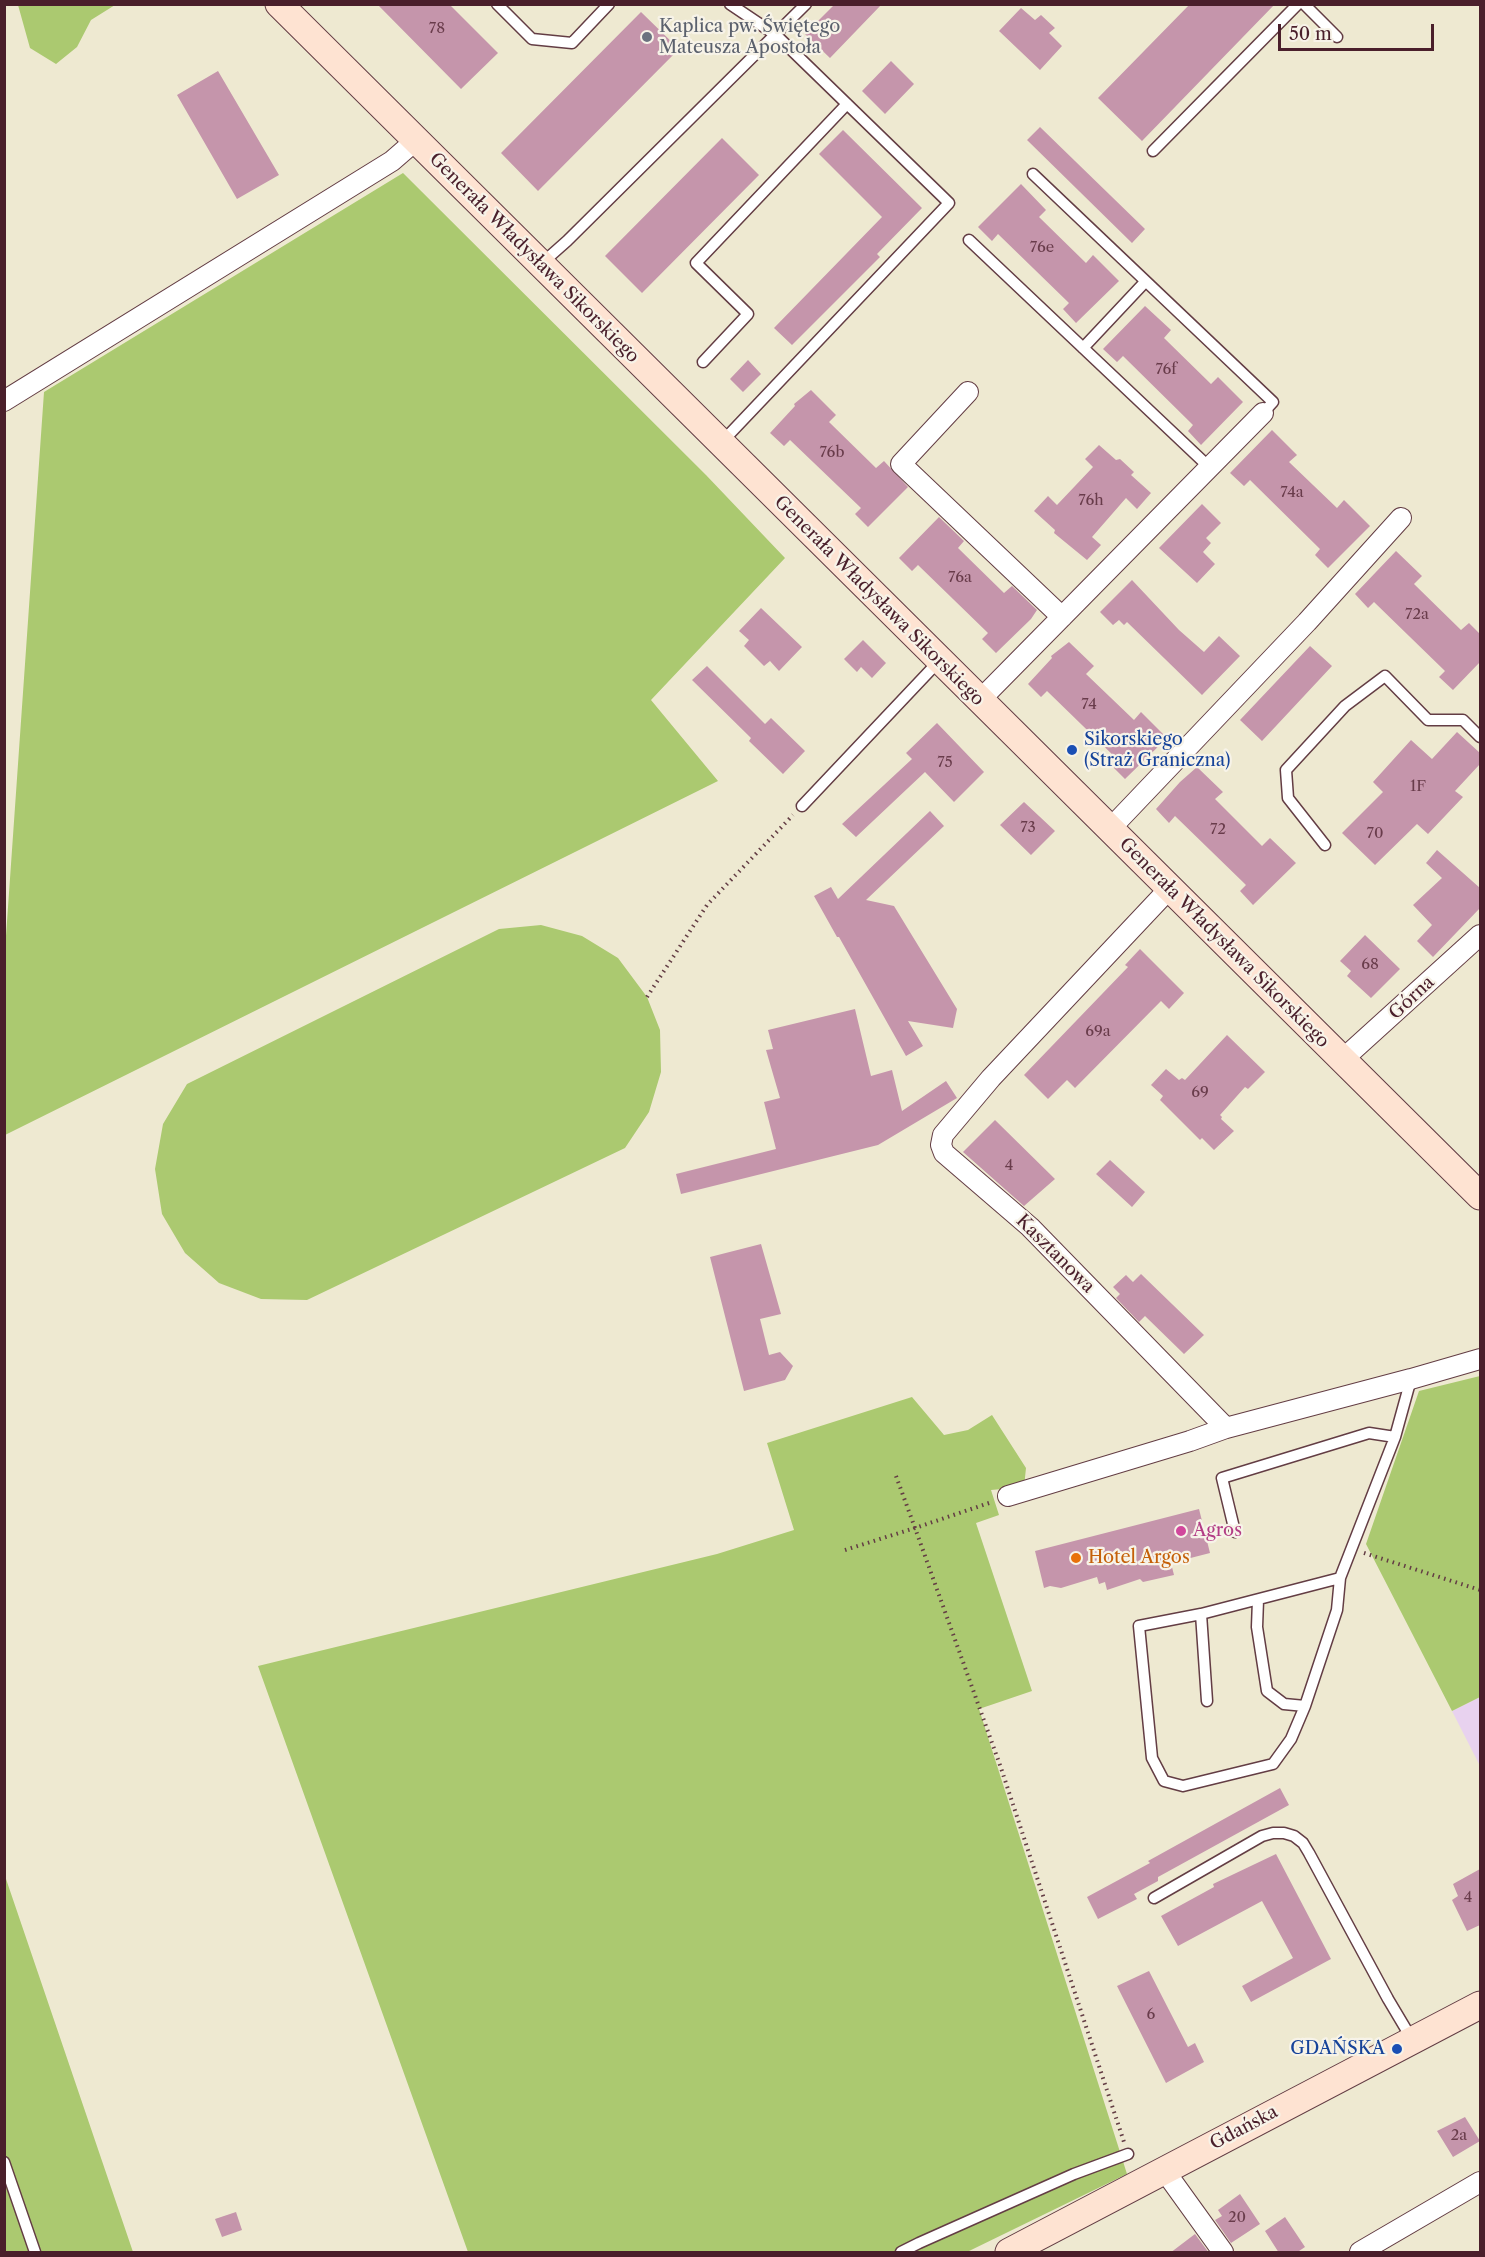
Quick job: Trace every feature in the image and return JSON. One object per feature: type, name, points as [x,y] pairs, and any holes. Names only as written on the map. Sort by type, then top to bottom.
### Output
[{"type":"main road","name":"Generała Władysława Sikorskiego","points":[[279,4],[1480,1196]]},
{"type":"main road","name":"Gdańska","points":[[1009,2253],[1480,2005]]},
{"type":"street","points":[[4,401],[139,320],[392,161],[415,141]]},
{"type":"street","points":[[968,392],[901,464],[1062,617]]},
{"type":"street","points":[[979,701],[1263,413]]},
{"type":"street","points":[[1109,830],[1307,622],[1401,518]]},
{"type":"street","name":"Kasztanowa","points":[[1169,889],[992,1078],[943,1135],[941,1144],[944,1153],[1030,1227],[1226,1428]]},
{"type":"street","name":"Górna","points":[[1342,1060],[1480,935]]},
{"type":"street","points":[[1008,1496],[1226,1428],[1480,1359]]},
{"type":"street","points":[[1164,2170],[1222,2253]]},
{"type":"street","points":[[1360,2253],[1480,2182]]},
{"type":"lane","points":[[497,4],[532,39],[572,43],[609,4]]},
{"type":"lane","points":[[721,443],[948,203],[776,35],[730,4]]},
{"type":"lane","points":[[541,264],[806,4]]},
{"type":"lane","points":[[1153,151],[1298,4]]},
{"type":"lane","points":[[1304,4],[1337,37]]},
{"type":"lane","points":[[703,362],[748,314],[696,263],[847,104]]},
{"type":"lane","points":[[1033,174],[1273,402],[1263,413]]},
{"type":"lane","points":[[969,240],[1209,467]]},
{"type":"lane","points":[[1083,348],[1145,282]]},
{"type":"lane","points":[[802,806],[939,661]]},
{"type":"lane","points":[[1324,845],[1288,798],[1286,770],[1345,706],[1385,676],[1428,720],[1464,720],[1480,737]]},
{"type":"lane","points":[[1340,1578],[1201,1614],[1139,1626],[1152,1758],[1164,1781],[1183,1786],[1272,1764],[1291,1739],[1305,1706],[1337,1610],[1340,1578],[1395,1437],[1411,1379]]},
{"type":"lane","points":[[1235,1532],[1222,1478],[1369,1433],[1395,1437]]},
{"type":"lane","points":[[1258,1600],[1257,1626],[1268,1691],[1284,1704],[1305,1706]]},
{"type":"lane","points":[[1201,1614],[1207,1701]]},
{"type":"lane","points":[[1154,1898],[1262,1836],[1273,1833],[1294,1836],[1309,1853],[1388,1999],[1413,2040]]},
{"type":"lane","points":[[901,2253],[1074,2174],[1128,2154]]},
{"type":"lane","points":[[4,2162],[35,2253]]},
{"type":"path","points":[[647,997],[707,905],[802,806]]},
{"type":"path","points":[[896,1476],[1001,1768],[1128,2154]]},
{"type":"path","points":[[845,1550],[1008,1496]]},
{"type":"path","points":[[1351,1549],[1480,1590]]},
{"type":"shaded area","points":[[1480,1697],[1480,1766],[1452,1711]]},
{"type":"green space","points":[[18,4],[115,5],[91,20],[77,47],[56,64],[30,48]]},
{"type":"green space","points":[[403,173],[706,475],[785,558],[651,700],[718,781],[5,1135],[5,950],[44,392]]},
{"type":"green space","points":[[541,925],[582,936],[618,958],[647,997],[660,1030],[661,1072],[649,1112],[625,1148],[307,1300],[261,1299],[219,1283],[185,1253],[162,1214],[155,1169],[163,1124],[187,1084],[499,929]]},
{"type":"green space","points":[[1480,1376],[1480,1697],[1452,1711],[1366,1544],[1419,1391]]},
{"type":"green space","points":[[912,1397],[944,1435],[968,1430],[992,1415],[1026,1468],[1024,1487],[991,1490],[999,1515],[976,1523],[1032,1691],[979,1709],[1127,2174],[967,2252],[468,2252],[258,1666],[717,1554],[794,1530],[767,1443]]},
{"type":"green space","points":[[5,1876],[133,2252],[5,2252]]},
{"type":"building","points":[[377,4],[449,4],[498,53],[461,89]]},
{"type":"building","points":[[835,4],[882,4],[830,58],[805,34]]},
{"type":"building","points":[[1190,4],[1275,4],[1142,141],[1098,98]]},
{"type":"building","points":[[1021,8],[1035,20],[1041,15],[1055,28],[1049,33],[1062,46],[1040,70],[999,31]]},
{"type":"building","points":[[641,12],[679,49],[538,191],[501,153]]},
{"type":"building","points":[[891,61],[914,84],[885,114],[862,91]]},
{"type":"building","points":[[218,71],[279,175],[237,199],[177,95]]},
{"type":"building","points":[[1040,127],[1145,229],[1132,243],[1027,140]]},
{"type":"building","points":[[843,130],[922,208],[877,254],[880,257],[792,345],[774,328],[882,217],[819,154]]},
{"type":"building","points":[[722,138],[759,175],[642,293],[605,256]]},
{"type":"building","points":[[1021,184],[1046,210],[1039,217],[1086,263],[1093,255],[1119,281],[1076,323],[1063,309],[1069,303],[998,234],[992,241],[978,227]]},
{"type":"building","points":[[1145,306],[1171,330],[1164,338],[1211,384],[1218,377],[1243,402],[1201,445],[1188,431],[1193,425],[1123,356],[1117,362],[1103,349]]},
{"type":"building","points":[[748,360],[761,374],[743,392],[730,379]]},
{"type":"building","points":[[811,390],[836,415],[829,422],[876,468],[884,461],[908,487],[868,527],[855,514],[861,508],[790,440],[784,446],[770,433],[795,406],[794,404]]},
{"type":"building","points":[[1272,430],[1297,455],[1289,462],[1337,508],[1344,500],[1370,526],[1328,568],[1315,555],[1320,549],[1250,480],[1244,486],[1230,473]]},
{"type":"building","points":[[1099,445],[1116,460],[1120,459],[1134,472],[1131,475],[1151,493],[1137,509],[1126,498],[1092,537],[1101,545],[1087,560],[1054,533],[1055,530],[1034,511],[1048,496],[1057,505],[1093,467],[1085,459]]},
{"type":"building","points":[[1202,504],[1221,523],[1206,538],[1211,543],[1203,552],[1215,564],[1197,583],[1159,548]]},
{"type":"building","points":[[939,517],[964,541],[958,548],[1004,593],[1012,586],[1037,610],[1031,619],[996,653],[982,639],[988,633],[918,565],[912,571],[899,558]]},
{"type":"building","points":[[1396,551],[1422,576],[1414,584],[1461,630],[1469,623],[1480,634],[1480,662],[1453,690],[1439,677],[1445,671],[1374,602],[1368,608],[1355,594]]},
{"type":"building","points":[[1132,580],[1179,630],[1204,652],[1219,636],[1240,656],[1202,695],[1127,622],[1124,625],[1119,620],[1113,625],[1100,612]]},
{"type":"building","points":[[761,608],[802,647],[779,671],[770,661],[764,666],[744,646],[749,640],[739,631]]},
{"type":"building","points":[[863,640],[886,663],[872,678],[861,667],[857,672],[844,659]]},
{"type":"building","points":[[1069,642],[1094,666],[1086,674],[1134,720],[1141,712],[1167,738],[1125,779],[1111,765],[1118,760],[1047,691],[1041,697],[1028,684],[1052,658],[1051,656]]},
{"type":"building","points":[[1310,646],[1332,666],[1262,741],[1240,720]]},
{"type":"building","points":[[707,666],[765,724],[771,718],[805,751],[783,774],[749,741],[751,738],[692,680]]},
{"type":"building","points":[[937,723],[984,772],[954,802],[925,772],[856,837],[842,824],[912,759],[906,753]]},
{"type":"building","points":[[1457,732],[1480,753],[1480,764],[1455,791],[1463,797],[1428,834],[1417,824],[1375,865],[1342,833],[1383,792],[1373,782],[1411,740],[1432,759]]},
{"type":"building","points":[[1197,767],[1223,792],[1215,799],[1262,846],[1270,838],[1296,863],[1253,905],[1240,891],[1246,885],[1175,816],[1169,823],[1156,809]]},
{"type":"building","points":[[1024,802],[1055,831],[1031,855],[1000,825]]},
{"type":"building","points":[[930,811],[944,826],[866,900],[894,906],[957,1009],[953,1028],[908,1021],[923,1046],[906,1056],[814,896],[831,887],[838,899]]},
{"type":"building","points":[[1437,850],[1480,888],[1480,908],[1433,957],[1417,941],[1432,925],[1413,905],[1442,878],[1426,863]]},
{"type":"building","points":[[1365,935],[1400,969],[1371,998],[1347,976],[1351,971],[1340,961]]},
{"type":"building","points":[[1140,949],[1184,993],[1169,1009],[1161,1001],[1075,1088],[1067,1080],[1048,1099],[1024,1075],[1128,967],[1125,965]]},
{"type":"building","points":[[855,1009],[871,1076],[892,1070],[902,1111],[946,1081],[957,1098],[878,1145],[681,1194],[676,1174],[776,1149],[764,1102],[780,1098],[766,1050],[773,1049],[768,1030]]},
{"type":"building","points":[[1227,1035],[1265,1072],[1248,1089],[1245,1087],[1220,1115],[1221,1119],[1234,1131],[1214,1150],[1202,1138],[1200,1140],[1160,1100],[1163,1096],[1151,1085],[1166,1069],[1179,1080],[1182,1078],[1185,1080]]},
{"type":"building","points":[[995,1120],[1055,1179],[1024,1206],[963,1152]]},
{"type":"building","points":[[1110,1160],[1145,1192],[1132,1207],[1096,1174]]},
{"type":"building","points":[[761,1244],[781,1314],[760,1319],[769,1355],[780,1352],[793,1366],[785,1380],[744,1391],[710,1257]]},
{"type":"building","points":[[1141,1274],[1204,1335],[1184,1354],[1145,1316],[1139,1322],[1116,1298],[1120,1294],[1113,1287],[1126,1275],[1133,1282]]},
{"type":"building","points":[[1199,1509],[1210,1553],[1171,1563],[1174,1575],[1143,1582],[1140,1579],[1107,1590],[1105,1582],[1099,1584],[1097,1577],[1061,1588],[1050,1586],[1044,1588],[1035,1551]]},
{"type":"building","points":[[1280,1788],[1289,1805],[1158,1877],[1158,1881],[1134,1894],[1137,1899],[1098,1919],[1087,1897]]},
{"type":"building","points":[[1276,1854],[1331,1959],[1251,2002],[1242,1986],[1293,1958],[1262,1901],[1178,1946],[1161,1916],[1214,1887],[1213,1884]]},
{"type":"building","points":[[1480,1869],[1480,1925],[1467,1931],[1452,1900],[1458,1896],[1453,1884]]},
{"type":"building","points":[[1149,1971],[1188,2047],[1195,2043],[1204,2062],[1166,2083],[1117,1986]]},
{"type":"building","points":[[1465,2117],[1480,2141],[1453,2157],[1437,2131]]},
{"type":"building","points":[[1240,2194],[1260,2224],[1231,2243],[1215,2220],[1222,2216],[1218,2210]]},
{"type":"building","points":[[236,2212],[242,2230],[222,2237],[215,2219]]},
{"type":"building","points":[[1285,2217],[1305,2247],[1296,2253],[1279,2253],[1265,2231]]},
{"type":"building","points":[[1195,2234],[1209,2253],[1170,2253]]},
{"type":"place","name":"Kaplica pw. Świętego Mateusza Apostoła","points":[[647,37]]},
{"type":"place","name":"Sikorskiego (Straż Graniczna)","points":[[1072,750]]},
{"type":"place","name":"Agros","points":[[1181,1531]]},
{"type":"place","name":"Hotel Argos","points":[[1076,1558]]},
{"type":"place","name":"GDAŃSKA","points":[[1397,2049]]}]
